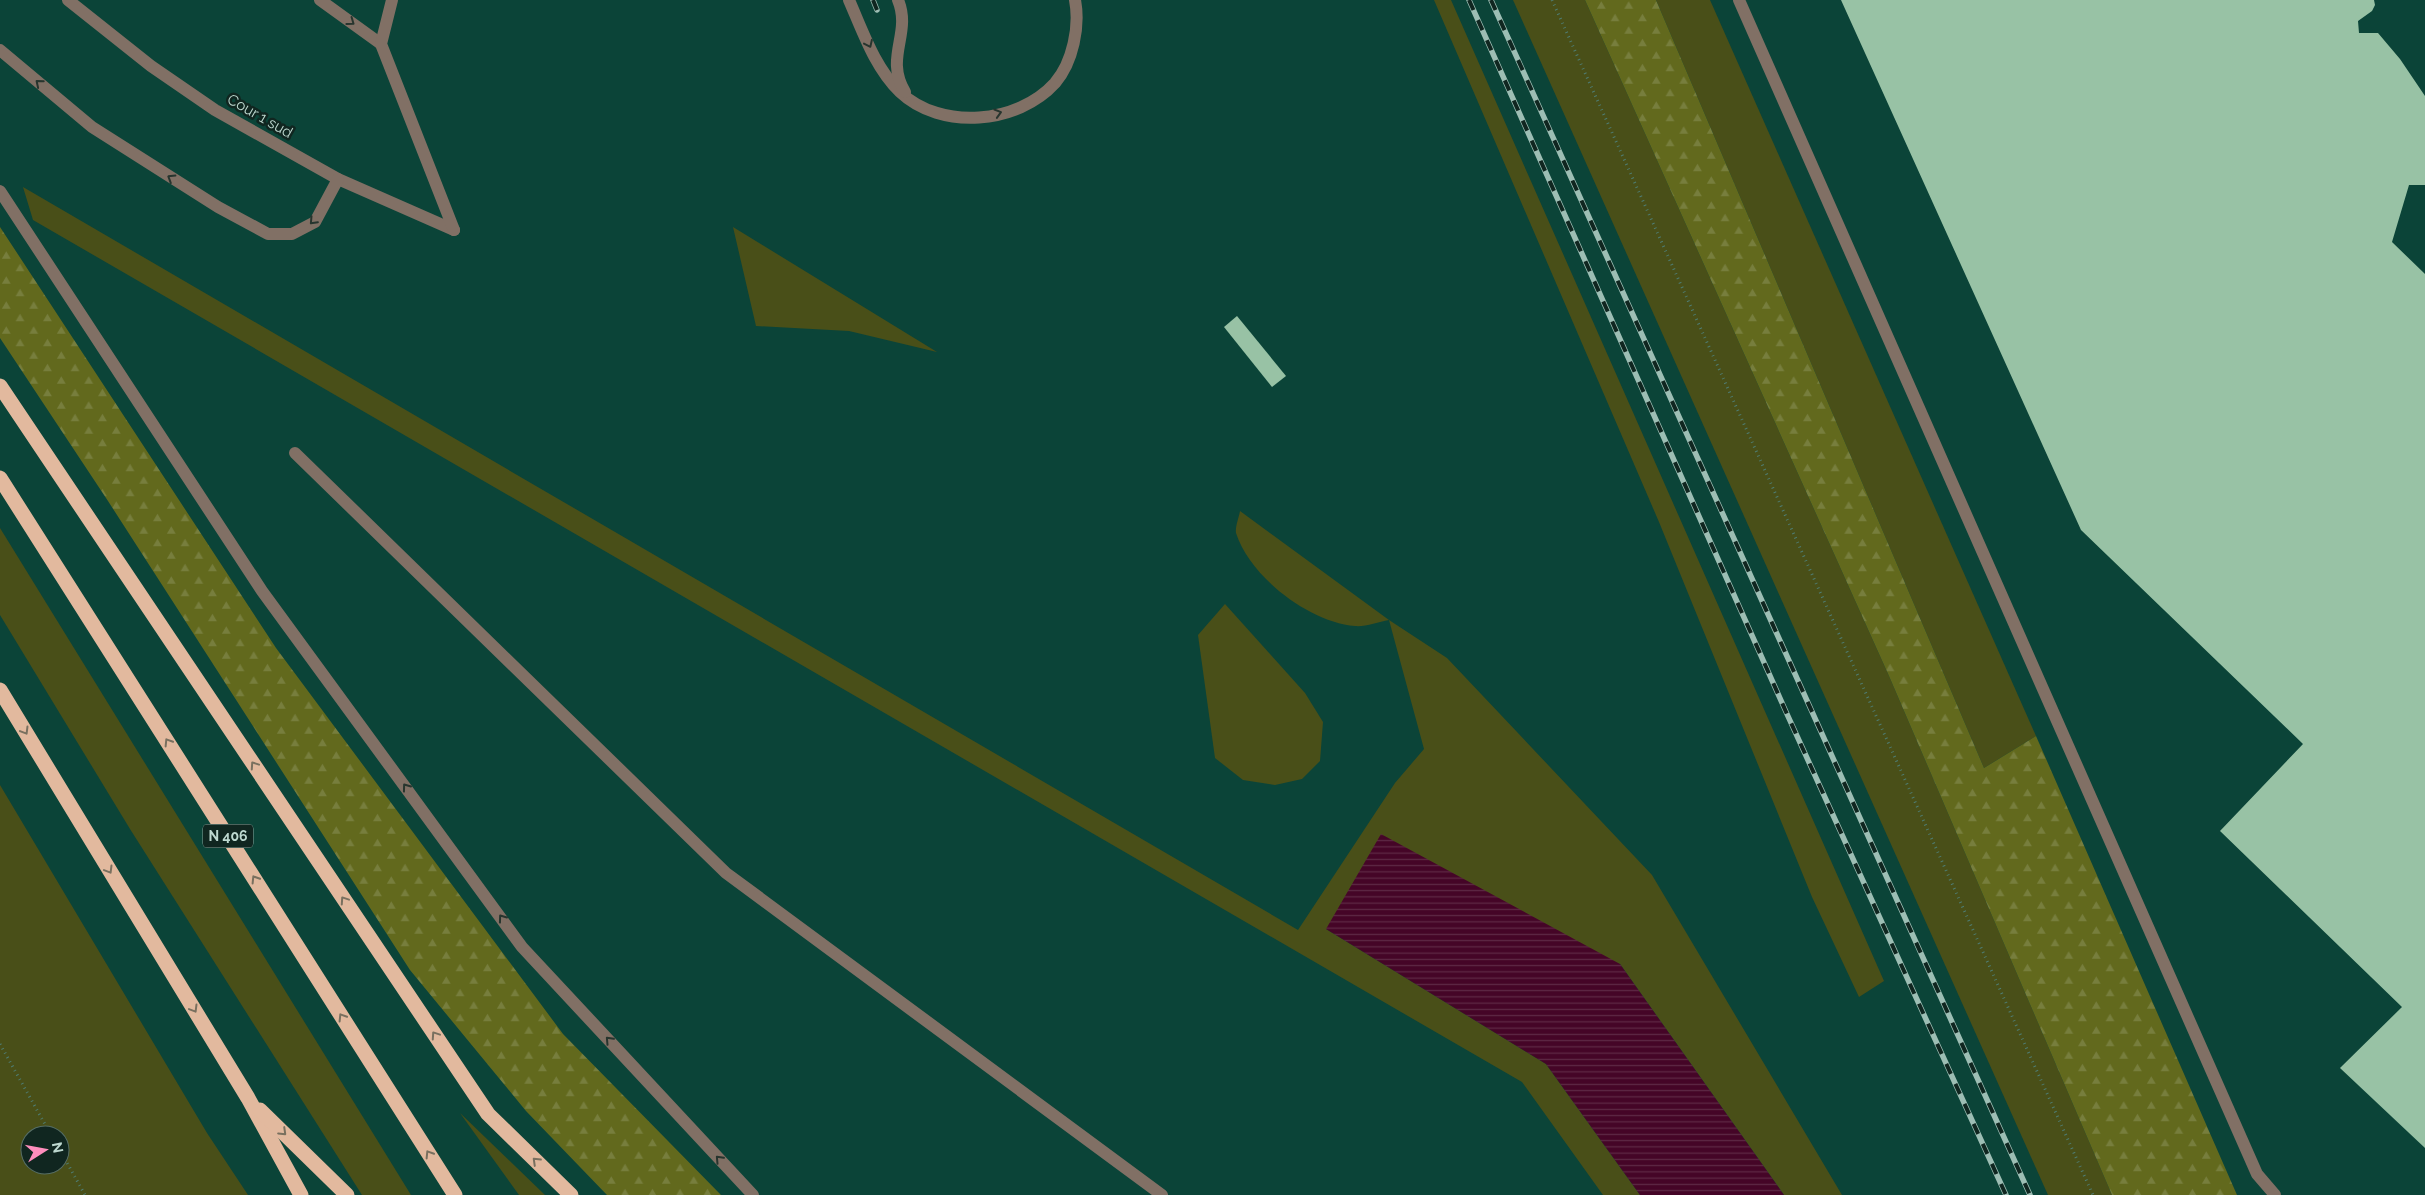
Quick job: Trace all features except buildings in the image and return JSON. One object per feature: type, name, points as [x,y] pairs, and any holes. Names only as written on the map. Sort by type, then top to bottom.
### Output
[{"type":"highway","points":[[0,386],[488,1114],[571,1195]]},
{"type":"highway","name":"N 406","points":[[0,478],[456,1195]]},
{"type":"highway","points":[[0,690],[248,1098],[300,1195]]},
{"type":"highway","points":[[248,1098],[347,1195]]},
{"type":"street","name":"Cour 1 sud","points":[[68,0],[151,66],[215,110],[338,180],[454,230],[381,44]]},
{"type":"street","points":[[320,0],[381,44],[392,0]]},
{"type":"street","points":[[849,0],[883,72],[900,93],[919,106],[940,115],[963,119],[988,116],[1016,108],[1041,96],[1055,82],[1066,67],[1076,28],[1075,0]]},
{"type":"street","points":[[898,0],[902,31],[895,58],[896,72],[906,94],[919,106]]},
{"type":"street","points":[[1739,0],[2257,1174],[2275,1195]]},
{"type":"street","points":[[0,50],[92,127],[218,208],[268,234],[292,234],[315,222],[338,180]]},
{"type":"street","points":[[0,191],[262,591],[522,947],[753,1195]]},
{"type":"street","points":[[295,453],[726,874],[1162,1195]]},
{"type":"path","points":[[1552,0],[2093,1195]]},
{"type":"path","points":[[0,1044],[46,1125]]},
{"type":"path","points":[[70,1168],[85,1195]]},
{"type":"green space","points":[[1434,0],[1451,0],[1884,981],[1859,997],[1812,897],[1659,522]]},
{"type":"green space","points":[[1513,0],[1585,0],[1889,676],[2112,1195],[2048,1195]]},
{"type":"green space","points":[[1585,0],[1656,0],[1984,768],[2036,736],[2237,1195],[2112,1195],[1889,676]]},
{"type":"green space","points":[[1656,0],[1710,0],[2036,736],[1984,768]]},
{"type":"green space","points":[[23,187],[1298,930],[1395,783],[1424,749],[1389,620],[1447,658],[1652,875],[1842,1195],[1784,1195],[1620,964],[1326,929],[1546,1064],[1640,1195],[1603,1195],[1522,1082],[33,220]]},
{"type":"green space","points":[[0,227],[276,648],[563,1034],[721,1195],[607,1195],[526,1111],[410,970],[108,501],[0,338]]},
{"type":"green space","points":[[733,227],[937,352],[849,331],[756,326]]},
{"type":"green space","points":[[1240,511],[1389,620],[1359,626],[1337,623],[1319,616],[1284,595],[1254,566],[1243,549],[1236,533]]},
{"type":"green space","points":[[0,528],[411,1195],[362,1195],[130,829],[0,615]]},
{"type":"green space","points":[[1225,604],[1305,693],[1323,722],[1320,761],[1302,779],[1275,785],[1243,780],[1215,758],[1198,635]]},
{"type":"green space","points":[[0,785],[207,1133],[248,1195],[0,1195]]},
{"type":"green space","points":[[460,1113],[545,1195],[519,1195]]},
{"type":"shaded area","points":[[1381,834],[1620,964],[1784,1195],[1640,1195],[1546,1064],[1326,929]]},
{"type":"railway","points":[[873,0],[877,10]]},
{"type":"railway","points":[[1469,0],[1787,714],[2006,1195]]},
{"type":"railway","points":[[1491,0],[2030,1195]]}]
